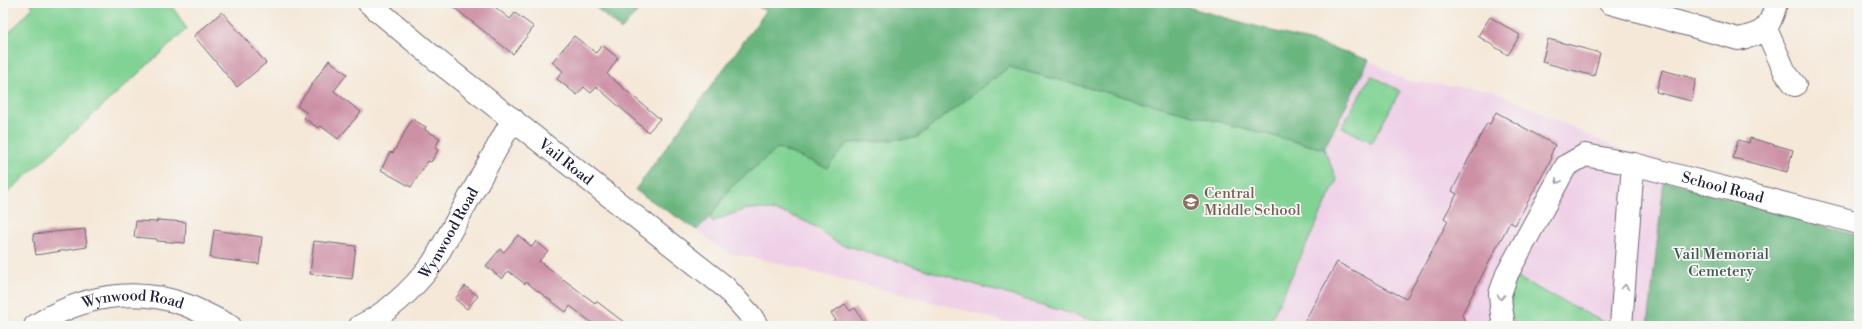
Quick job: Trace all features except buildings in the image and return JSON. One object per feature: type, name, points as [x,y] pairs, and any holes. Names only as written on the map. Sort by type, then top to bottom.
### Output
[{"type":"street","name":"Vail Road","points":[[368,3],[439,62],[725,287],[751,316],[757,326]]},
{"type":"street","points":[[1610,3],[1738,39],[1756,36],[1766,29],[1772,18],[1776,3]]},
{"type":"street","points":[[1766,29],[1785,72],[1795,85]]},
{"type":"street","name":"Wynwood Road","points":[[360,326],[379,316],[401,299],[418,282],[433,263],[512,119]]},
{"type":"street","name":"School Road","points":[[1504,326],[1500,294],[1507,274],[1566,166],[1585,155],[1633,164],[1859,223]]},
{"type":"street","points":[[1621,326],[1633,164]]},
{"type":"street","name":"Wynwood Road","points":[[35,326],[65,309],[93,299],[117,295],[141,294],[165,298],[188,305],[230,326]]},
{"type":"shaded area","name":"Central Middle School","points":[[1369,60],[1406,81],[1492,90],[1616,148],[1661,159],[1664,180],[1648,326],[1017,326],[975,313],[765,260],[727,253],[697,230],[710,217],[731,187],[778,148],[827,168],[847,143],[916,138],[1009,67],[1324,149]]},
{"type":"green space","points":[[29,3],[170,3],[187,29],[3,197],[3,39],[33,7]]},
{"type":"green space","points":[[591,3],[645,3],[621,30]]},
{"type":"green space","points":[[752,3],[1173,3],[1334,48],[1369,60],[1324,149],[1009,67],[916,138],[848,143],[827,168],[778,148],[731,187],[710,217],[697,230],[635,190],[766,11]]},
{"type":"green space","points":[[1009,67],[1324,149],[1337,180],[1268,326],[1112,326],[845,246],[836,242],[807,222],[793,216],[774,211],[765,209],[748,209],[712,222],[710,217],[731,187],[778,148],[827,168],[847,143],[916,138]]},
{"type":"green space","points":[[1371,75],[1400,91],[1372,143],[1342,127]]},
{"type":"green space","name":"Vail Memorial Cemetery","points":[[1664,180],[1859,236],[1859,326],[1648,326]]},
{"type":"green space","points":[[1516,277],[1611,326],[1515,326],[1512,320],[1510,301]]},
{"type":"place","name":"Central Middle School","points":[[1191,202]]}]
